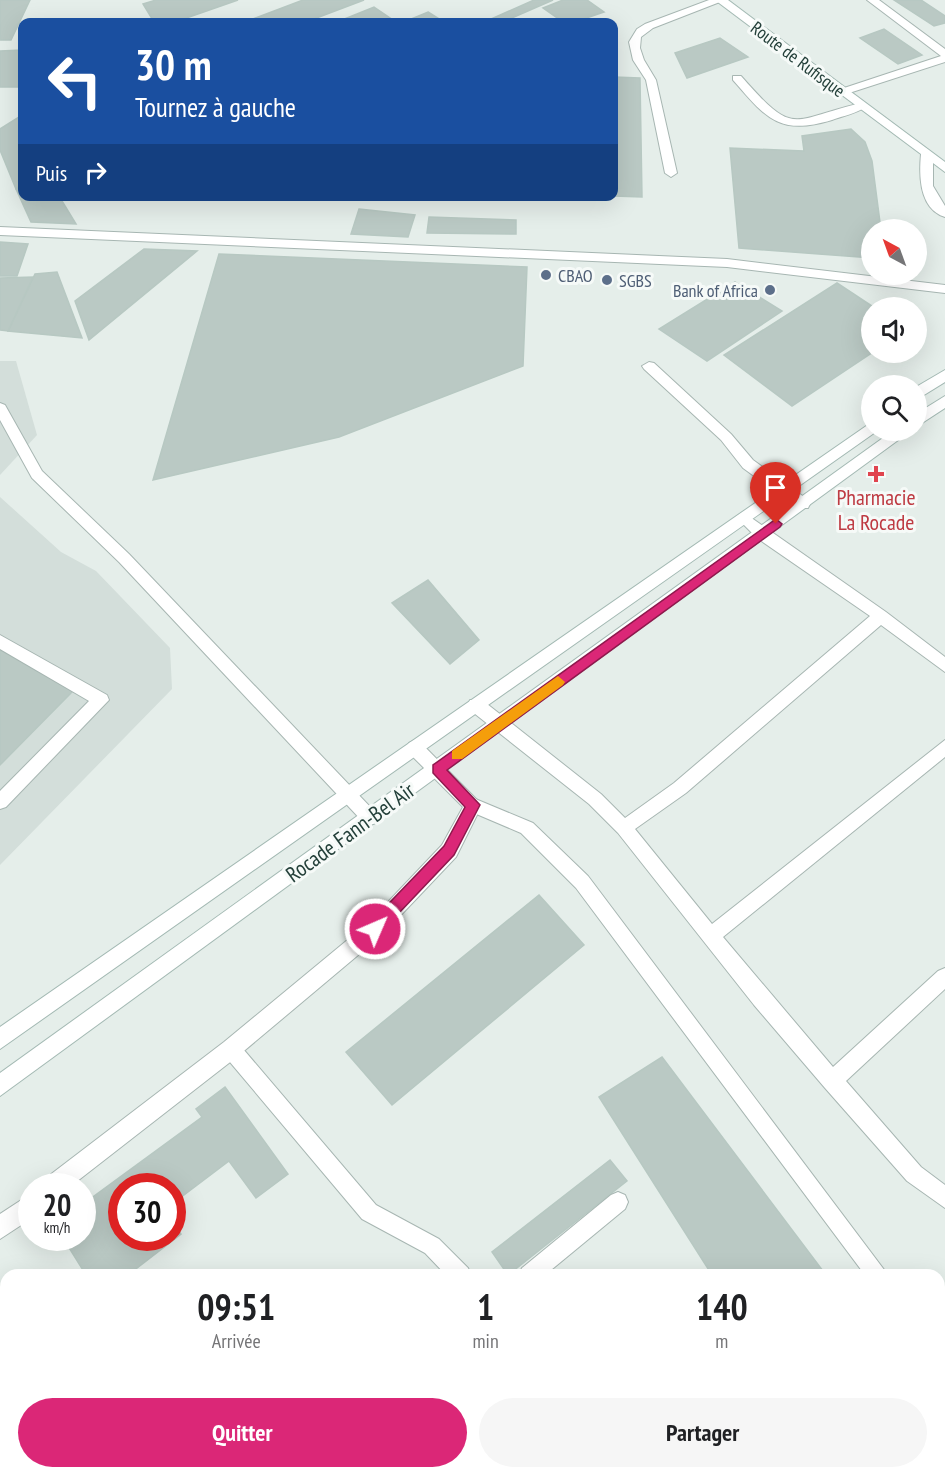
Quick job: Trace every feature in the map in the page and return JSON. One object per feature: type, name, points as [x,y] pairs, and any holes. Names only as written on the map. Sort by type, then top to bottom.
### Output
[{"type":"main road","name":"Route de Rufisque","points":[[721,0],[945,168]]},
{"type":"main road","name":"Route de Rufisque","points":[[876,116],[945,153]]},
{"type":"main road","points":[[0,231],[727,264],[811,271],[945,289]]},
{"type":"main road","points":[[927,387],[945,375]]},
{"type":"main road","points":[[927,415],[943,406]]},
{"type":"main road","name":"Rocade Fann-Bel Air","points":[[0,1039],[861,435]]},
{"type":"main road","name":"Rocade Fann-Bel Air","points":[[0,1086],[889,441]]},
{"type":"main road","points":[[71,1173],[231,1049],[375,929],[449,851],[473,805],[415,748]]},
{"type":"main road","points":[[0,1228],[18,1214]]},
{"type":"lane","points":[[671,173],[651,80],[642,67],[634,48],[635,39],[639,32],[660,22],[721,0]]},
{"type":"lane","points":[[872,0],[945,56]]},
{"type":"lane","points":[[842,92],[945,56]]},
{"type":"lane","points":[[737,78],[771,115],[781,120],[807,123],[861,106]]},
{"type":"lane","points":[[927,154],[924,183],[933,202],[945,213]]},
{"type":"lane","points":[[649,366],[726,437],[748,464],[803,504]]},
{"type":"lane","points":[[0,408],[37,474],[56,495],[124,558],[370,818]]},
{"type":"lane","points":[[743,517],[762,534],[881,616],[945,666]]},
{"type":"lane","points":[[624,828],[680,788],[881,616]]},
{"type":"lane","points":[[0,641],[101,700],[0,802]]},
{"type":"lane","points":[[476,705],[595,799],[624,828],[832,1081],[914,1174],[945,1198]]},
{"type":"lane","points":[[711,936],[945,747]]},
{"type":"lane","points":[[473,805],[526,828],[582,882],[873,1269]]},
{"type":"lane","points":[[832,1081],[945,977]]},
{"type":"lane","points":[[231,1049],[369,1212],[432,1246],[455,1269]]},
{"type":"lane","points":[[536,1269],[618,1202]]},
{"type":"shaded area","points":[[0,361],[16,361],[37,435],[0,475]]},
{"type":"shaded area","points":[[0,497],[61,552],[96,571],[170,648],[172,689],[0,865]]},
{"type":"building","points":[[0,0],[30,0],[21,18],[18,18],[18,25],[11,40],[0,40]]},
{"type":"building","points":[[156,0],[238,0],[186,18],[152,18],[143,4]]},
{"type":"building","points":[[303,0],[364,0],[317,18],[256,18]]},
{"type":"building","points":[[534,0],[553,0],[512,18],[493,18]]},
{"type":"building","points":[[563,0],[587,0],[604,12],[587,18],[557,18],[543,8]]},
{"type":"building","points":[[894,0],[921,0],[945,16],[945,23],[934,26]]},
{"type":"building","points":[[374,7],[390,18],[347,18]]},
{"type":"building","points":[[428,12],[438,18],[414,18]]},
{"type":"building","points":[[884,29],[922,55],[898,64],[860,38]]},
{"type":"building","points":[[720,38],[748,57],[687,78],[675,53]]},
{"type":"building","points":[[18,50],[18,87],[0,87],[0,51]]},
{"type":"building","points":[[618,77],[640,78],[642,197],[618,196]]},
{"type":"building","points":[[18,118],[18,187],[16,189],[0,150],[0,129]]},
{"type":"building","points":[[851,129],[865,142],[872,161],[880,219],[861,219],[861,257],[739,248],[730,148],[804,151],[802,136]]},
{"type":"building","points":[[21,201],[62,201],[76,224],[31,222]]},
{"type":"building","points":[[359,209],[415,215],[408,237],[351,234]]},
{"type":"building","points":[[429,217],[516,220],[516,234],[427,233]]},
{"type":"building","points":[[0,242],[28,244],[17,276],[0,276]]},
{"type":"building","points":[[144,249],[197,251],[89,340],[75,301]]},
{"type":"building","points":[[219,254],[527,267],[523,366],[339,437],[153,480]]},
{"type":"building","points":[[57,272],[82,338],[8,331],[35,274]]},
{"type":"building","points":[[33,277],[8,331],[0,330],[0,278]]},
{"type":"building","points":[[735,282],[782,311],[707,361],[659,329]]},
{"type":"building","points":[[837,283],[861,299],[861,360],[792,406],[724,355]]},
{"type":"building","points":[[428,580],[479,640],[450,664],[392,603]]},
{"type":"building","points":[[0,650],[73,691],[0,765]]},
{"type":"building","points":[[539,895],[584,945],[392,1105],[346,1052]]},
{"type":"building","points":[[662,1057],[821,1269],[708,1269],[599,1097]]},
{"type":"building","points":[[225,1087],[288,1174],[256,1198],[229,1161],[186,1193],[186,1173],[126,1173],[202,1117],[196,1109]]},
{"type":"building","points":[[610,1160],[627,1181],[516,1269],[504,1269],[492,1252]]},
{"type":"building","points":[[108,1186],[108,1251],[159,1251],[136,1269],[82,1269],[71,1251],[96,1251],[96,1195]]},
{"type":"slow traffic","points":[[457,755],[558,682]]},
{"type":"place","name":"CBAO","points":[[546,275]]},
{"type":"place","name":"SGBS","points":[[607,280]]},
{"type":"place","name":"Bank of Africa","points":[[770,290]]},
{"type":"place","name":"Pharmacie La Rocade","points":[[876,474]]},
{"type":"route","points":[[375,929],[449,851],[473,805],[437,769],[776,524]]}]
